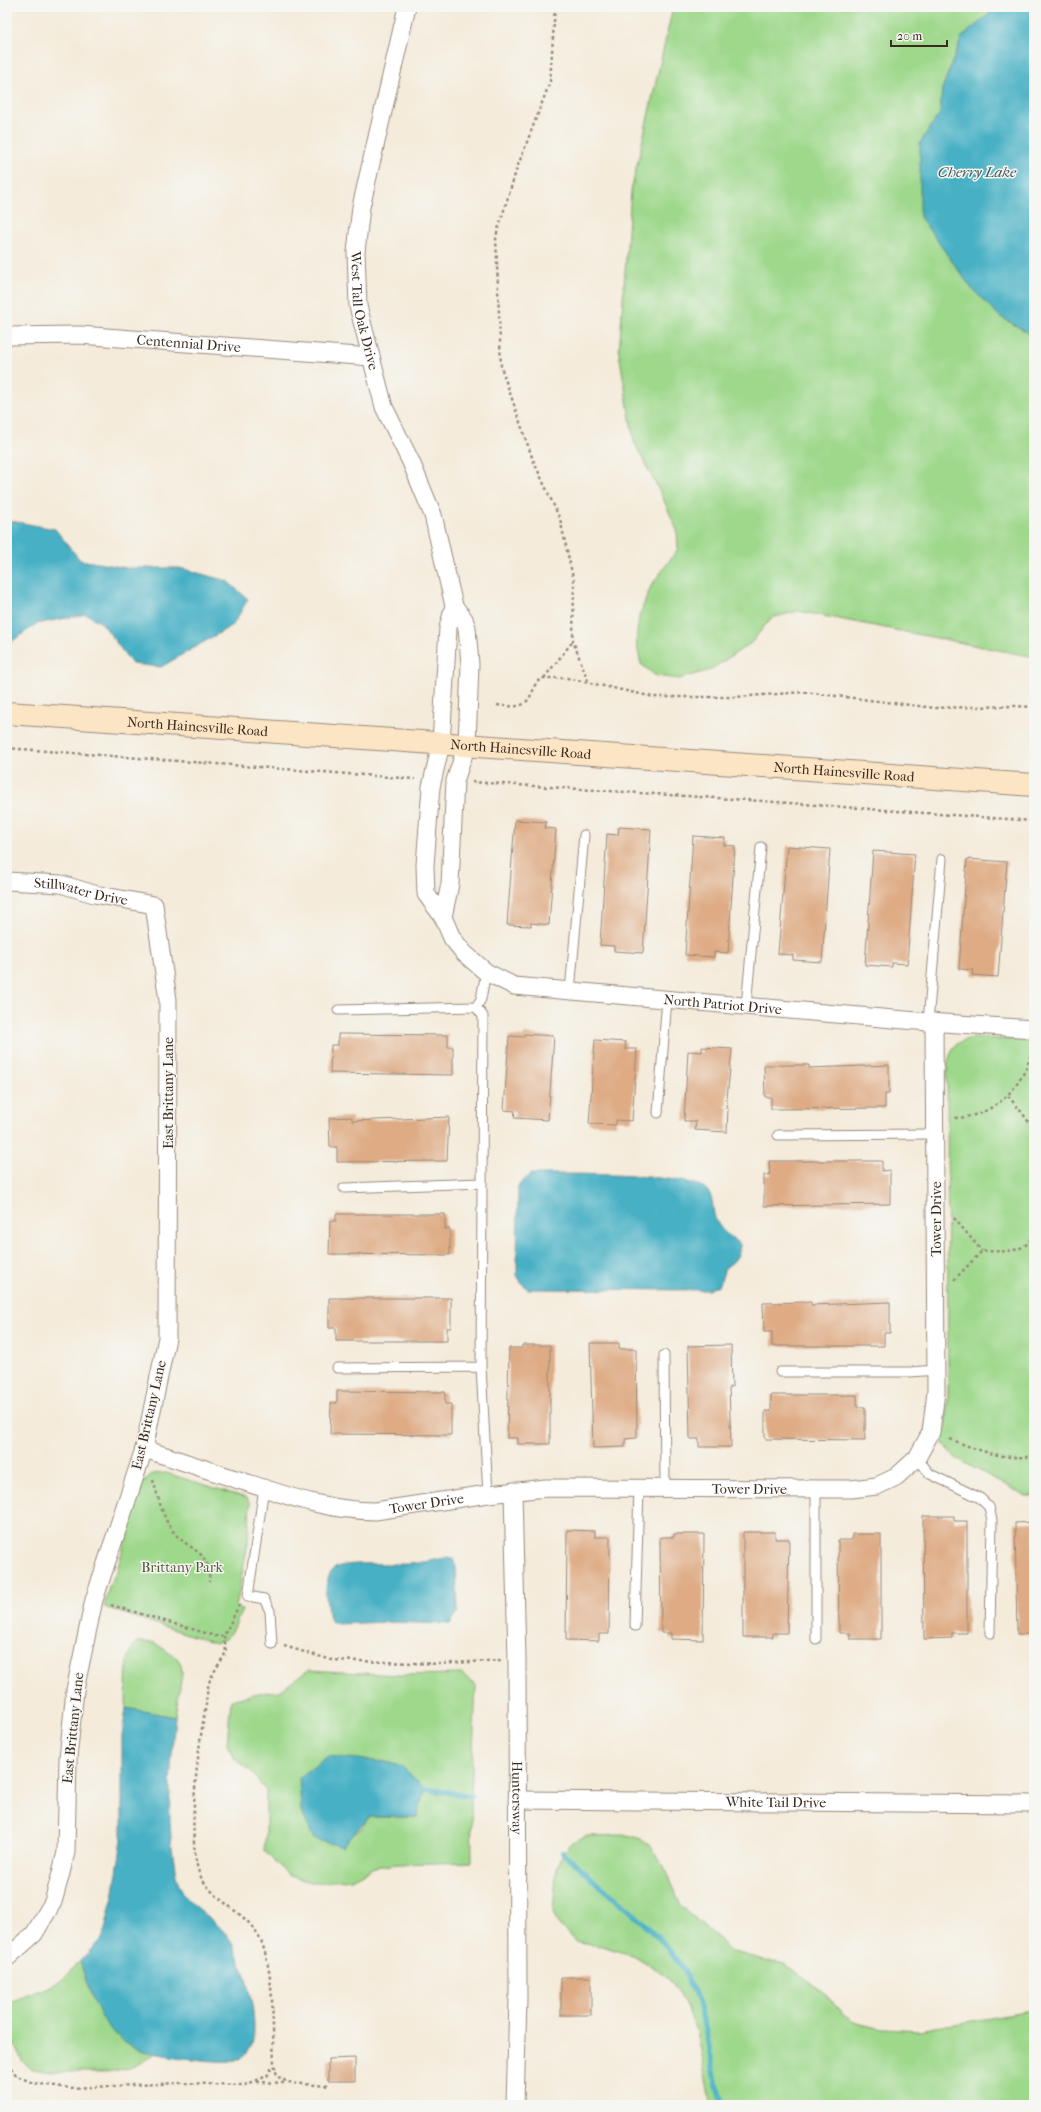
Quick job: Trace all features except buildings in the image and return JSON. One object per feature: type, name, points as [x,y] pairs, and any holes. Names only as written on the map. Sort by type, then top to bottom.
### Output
[{"type":"main road","name":"North Hainesville Road","points":[[7,713],[1034,785]]},
{"type":"street","name":"West Tall Oak Drive","points":[[407,7],[362,206],[356,252],[358,306],[384,407],[411,462],[433,515],[454,606],[464,619],[470,664],[467,746]]},
{"type":"street","name":"Centennial Drive","points":[[7,336],[80,335],[371,356]]},
{"type":"street","name":"West Tall Oak Drive","points":[[441,744],[448,628],[454,606]]},
{"type":"street","name":"North Patriot Drive","points":[[441,744],[433,779],[425,865],[426,894],[443,916],[452,938],[464,953],[486,972],[514,986],[931,1022],[1034,1029]]},
{"type":"street","points":[[443,916],[450,884],[455,781],[467,746]]},
{"type":"street","name":"Stillwater Drive","points":[[7,881],[61,884],[94,894],[154,905]]},
{"type":"street","name":"East Brittany Lane","points":[[12,1954],[34,1934],[53,1902],[62,1873],[66,1852],[68,1758],[74,1690],[94,1600],[144,1449],[167,1338],[168,1000],[154,905]]},
{"type":"street","name":"Tower Drive","points":[[144,1449],[322,1506],[353,1511],[376,1511],[513,1491],[639,1488],[851,1489],[877,1486],[896,1477],[917,1458],[931,1432],[937,1370],[935,1134],[931,1022]]},
{"type":"street","name":"Huntersway","points":[[513,1491],[517,1660],[518,1999],[515,2105]]},
{"type":"street","name":"White Tail Drive","points":[[517,1800],[1034,1804]]},
{"type":"lane","points":[[570,991],[584,836]]},
{"type":"lane","points":[[746,1006],[761,847]]},
{"type":"lane","points":[[931,1022],[942,859]]},
{"type":"lane","points":[[476,1007],[481,999],[486,972]]},
{"type":"lane","points":[[658,1113],[667,999]]},
{"type":"lane","points":[[338,1010],[476,1007]]},
{"type":"lane","points":[[476,1007],[482,1016],[481,1367],[488,1494]]},
{"type":"lane","points":[[778,1135],[935,1134]]},
{"type":"lane","points":[[344,1188],[482,1183]]},
{"type":"lane","points":[[664,1355],[665,1488]]},
{"type":"lane","points":[[337,1368],[481,1367]]},
{"type":"lane","points":[[780,1372],[910,1372],[937,1370]]},
{"type":"lane","points":[[917,1458],[930,1474],[980,1498],[989,1507],[992,1520],[990,1633]]},
{"type":"lane","points":[[264,1488],[248,1596],[264,1599],[270,1611],[272,1644]]},
{"type":"lane","points":[[635,1626],[639,1488]]},
{"type":"lane","points":[[816,1488],[816,1639]]},
{"type":"path","points":[[555,7],[550,82],[517,168],[496,236],[501,367],[533,460],[560,519],[574,582],[573,641],[588,681]]},
{"type":"path","points":[[496,705],[516,707],[526,702],[533,693],[536,682],[544,678],[573,641]]},
{"type":"path","points":[[544,678],[566,678],[588,681],[654,698],[736,698],[804,692],[935,708],[1014,706],[1034,707]]},
{"type":"path","points":[[7,748],[433,779]]},
{"type":"path","points":[[455,781],[762,801],[1034,821]]},
{"type":"path","points":[[955,1118],[972,1117],[1008,1096],[1023,1077],[1030,1064],[1032,1049]]},
{"type":"path","points":[[1008,1096],[1031,1125],[1034,1134]]},
{"type":"path","points":[[954,1218],[982,1251]]},
{"type":"path","points":[[954,1280],[982,1251],[1013,1250],[1027,1244],[1034,1234]]},
{"type":"path","points":[[950,1439],[985,1453],[1006,1457],[1034,1456]]},
{"type":"path","points":[[144,1449],[167,1521],[172,1530],[206,1560],[210,1572],[209,1582]]},
{"type":"path","points":[[248,1596],[240,1603],[224,1636],[226,1652],[210,1678],[198,1749],[195,1811],[196,1862],[202,1879],[208,1887],[244,1920],[261,1941],[270,1978],[274,2064],[277,2076],[289,2083]]},
{"type":"path","points":[[94,1600],[208,1635],[224,1636]]},
{"type":"path","points":[[272,1644],[292,1648],[332,1660],[439,1664],[517,1660]]},
{"type":"path","points":[[7,2063],[17,2076],[33,2083],[52,2087],[70,2088],[180,2083],[245,2085],[267,2076],[274,2064]]},
{"type":"path","points":[[254,2082],[329,2086]]},
{"type":"green space","points":[[673,7],[998,7],[962,37],[942,89],[940,113],[920,143],[952,259],[972,289],[999,316],[1034,336],[1034,657],[798,611],[771,618],[751,643],[710,670],[679,679],[656,676],[641,664],[636,641],[639,617],[651,586],[678,549],[677,530],[662,496],[634,442],[619,353],[631,191]]},
{"type":"green space","points":[[975,1037],[1034,1042],[1034,1496],[1026,1496],[954,1457],[942,1442],[946,1427],[948,1392],[947,1065],[955,1046],[963,1041]]},
{"type":"green space","name":"Brittany Park","points":[[166,1473],[247,1498],[250,1503],[248,1542],[236,1607],[242,1609],[230,1635],[215,1643],[104,1607],[109,1587],[117,1571],[136,1499],[144,1481],[152,1474]]},
{"type":"green space","points":[[137,1642],[155,1643],[178,1659],[181,1664],[182,1674],[175,1717],[126,1708],[128,1663],[133,1647]]},
{"type":"green space","points":[[308,1670],[397,1675],[462,1674],[476,1685],[471,1796],[472,1862],[398,1864],[374,1867],[351,1879],[315,1883],[290,1876],[264,1851],[266,1831],[266,1791],[251,1771],[233,1757],[227,1744],[231,1700],[258,1693],[280,1691]],"holes":[[[299,1778],[417,1817],[369,1817],[361,1829],[349,1837]]]},
{"type":"green space","points":[[627,1835],[639,1838],[649,1845],[663,1865],[681,1906],[733,1952],[784,1965],[821,1990],[851,2021],[883,2028],[919,2030],[1025,2012],[1034,2012],[1034,2105],[990,2105],[988,2102],[981,2105],[711,2105],[696,2031],[679,1991],[664,1974],[635,1956],[605,1947],[576,1941],[559,1925],[553,1913],[556,1873],[563,1852],[573,1842],[585,1836]]},
{"type":"green space","points":[[80,1961],[99,2011],[114,2032],[135,2048],[157,2053],[129,2068],[107,2072],[52,2072],[33,2069],[22,2061],[7,2030],[7,2003],[46,1988],[63,1979]]},
{"type":"water","name":"Cherry Lake","points":[[998,7],[1034,7],[1034,336],[999,316],[972,289],[920,217],[920,143],[940,113],[942,89],[962,37]]},
{"type":"water","points":[[11,521],[55,529],[80,560],[127,568],[180,568],[227,581],[248,599],[233,625],[161,667],[132,664],[102,623],[86,614],[36,624],[7,645],[7,523]]},
{"type":"water","points":[[531,1174],[650,1177],[694,1184],[706,1189],[709,1192],[712,1199],[715,1218],[719,1226],[732,1239],[740,1244],[738,1255],[725,1268],[720,1284],[708,1290],[528,1289],[522,1284],[517,1275],[518,1186]]},
{"type":"water","points":[[445,1558],[453,1559],[456,1566],[458,1612],[450,1624],[385,1622],[338,1624],[331,1621],[326,1601],[326,1586],[331,1573],[335,1568],[359,1564],[409,1564]]},
{"type":"water","points":[[126,1708],[175,1717],[171,1771],[170,1825],[176,1874],[183,1894],[194,1906],[221,1928],[232,1944],[239,1958],[253,2010],[254,2027],[253,2041],[248,2052],[238,2059],[230,2061],[211,2061],[184,2058],[157,2054],[133,2047],[122,2040],[105,2022],[94,2003],[86,1982],[80,1961],[103,1937],[114,1892],[122,1840],[122,1736]]},
{"type":"water","points":[[328,1756],[386,1762],[403,1767],[425,1789],[417,1817],[369,1817],[343,1847],[314,1839],[301,1811],[299,1778]]},
{"type":"waterway","points":[[425,1789],[471,1796]]},
{"type":"waterway","points":[[563,1852],[640,1919],[673,1956],[687,1977],[702,2015],[723,2105]]}]
